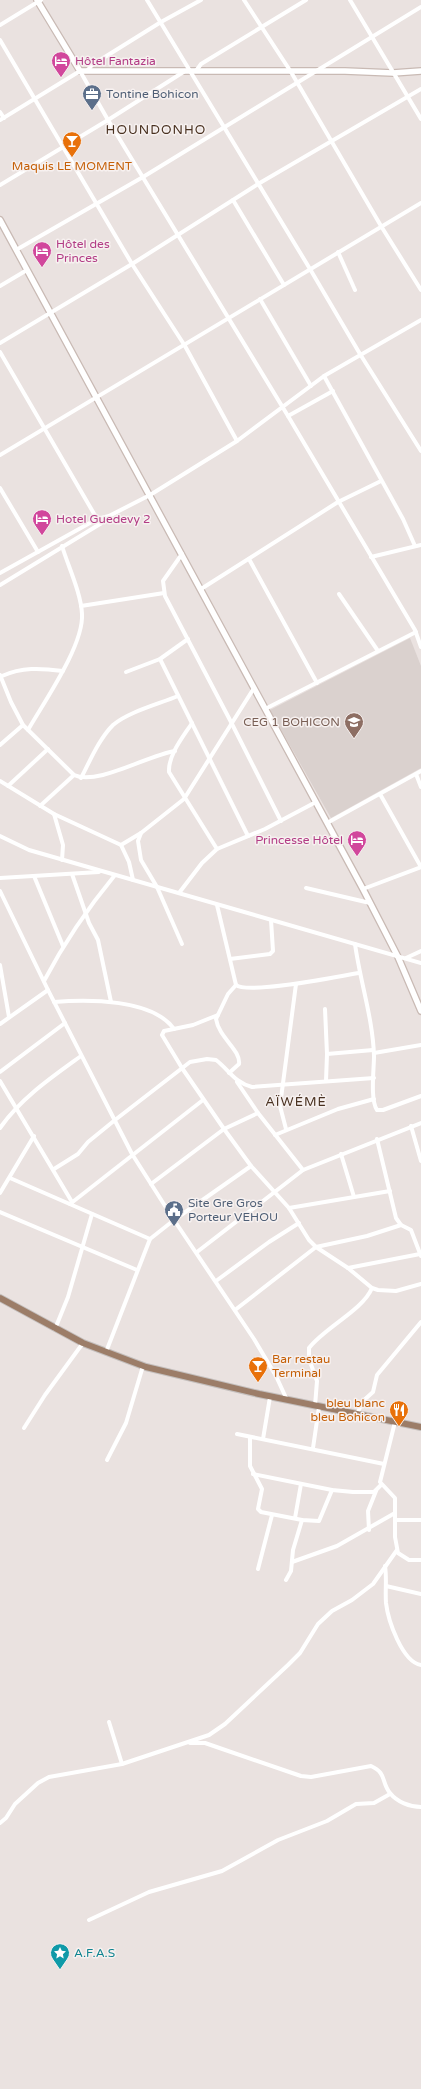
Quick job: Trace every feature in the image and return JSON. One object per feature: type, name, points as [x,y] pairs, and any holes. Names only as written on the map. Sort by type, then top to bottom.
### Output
[{"type":"main road","points":[[0,1298],[83,1343],[143,1366],[287,1400],[421,1427]]},
{"type":"street","points":[[0,25],[39,0],[83,71],[108,120],[230,319],[416,632],[421,647]]},
{"type":"street","points":[[147,0],[360,354],[421,451]]},
{"type":"street","points":[[0,112],[2,119],[34,98],[92,66],[161,22],[201,0]]},
{"type":"street","points":[[244,0],[291,72],[333,141],[381,226],[421,290]]},
{"type":"street","points":[[0,185],[306,0]]},
{"type":"street","points":[[350,0],[421,119]]},
{"type":"street","points":[[16,250],[143,177],[421,7]]},
{"type":"street","points":[[0,40],[132,264],[185,346],[237,441]]},
{"type":"street","points":[[83,71],[345,71],[393,73],[421,71]]},
{"type":"street","points":[[0,343],[132,264],[258,184],[421,89]]},
{"type":"street","points":[[233,200],[284,285]]},
{"type":"street","points":[[0,455],[185,346],[421,203]]},
{"type":"street","points":[[0,220],[371,903],[398,957],[421,1011]]},
{"type":"street","points":[[338,252],[355,290]]},
{"type":"street","points":[[0,286],[27,270]]},
{"type":"street","points":[[260,300],[311,386]]},
{"type":"street","points":[[0,585],[100,524],[110,516],[150,495],[237,441],[324,376],[421,320]]},
{"type":"street","points":[[0,352],[100,524]]},
{"type":"street","points":[[324,376],[402,519],[415,546]]},
{"type":"street","points":[[288,416],[333,391]]},
{"type":"street","points":[[201,589],[338,502],[381,481]]},
{"type":"street","points":[[0,488],[38,552]]},
{"type":"street","points":[[0,573],[97,519],[110,516]]},
{"type":"street","points":[[371,557],[421,545]]},
{"type":"street","points":[[28,730],[62,671],[82,626],[81,606],[62,546]]},
{"type":"street","points":[[182,554],[163,581],[164,593],[232,722],[281,821]]},
{"type":"street","points":[[249,559],[317,683]]},
{"type":"street","points":[[10,568],[14,576]]},
{"type":"street","points":[[81,606],[164,593]]},
{"type":"street","points":[[340,594],[378,651]]},
{"type":"street","points":[[265,709],[416,632]]},
{"type":"street","points":[[126,672],[160,659],[188,639]]},
{"type":"street","points":[[160,659],[248,836]]},
{"type":"street","points":[[62,671],[30,668],[16,670],[1,676],[11,702],[24,725],[74,775],[81,778],[90,778],[129,767],[161,753],[175,751]]},
{"type":"street","points":[[121,845],[141,832],[184,799],[254,688]]},
{"type":"street","points":[[81,778],[102,740],[113,726],[123,718],[178,696]]},
{"type":"street","points":[[192,723],[175,751],[169,766],[169,772],[184,799],[218,849]]},
{"type":"street","points":[[0,745],[24,725]]},
{"type":"street","points":[[8,786],[48,749]]},
{"type":"street","points":[[328,823],[421,771]]},
{"type":"street","points":[[416,774],[421,787]]},
{"type":"street","points":[[40,806],[74,775]]},
{"type":"street","points":[[0,781],[54,814],[121,845],[129,862],[134,880]]},
{"type":"street","points":[[363,889],[421,867],[380,794]]},
{"type":"street","points":[[180,893],[202,863],[218,849],[281,821],[316,802]]},
{"type":"street","points":[[54,814],[63,845],[62,860]]},
{"type":"street","points":[[141,832],[138,840],[138,851],[146,870],[157,887],[182,944]]},
{"type":"street","points":[[0,836],[29,850],[62,860],[421,963]]},
{"type":"street","points":[[0,878],[104,872]]},
{"type":"street","points":[[72,874],[91,927],[98,940],[111,1002]]},
{"type":"street","points":[[44,982],[63,946],[85,911],[115,875]]},
{"type":"street","points":[[34,876],[63,946]]},
{"type":"street","points":[[306,888],[371,903]]},
{"type":"street","points":[[0,891],[81,1056],[132,1154],[174,1220],[235,1310],[273,1371],[287,1400]]},
{"type":"street","points":[[217,905],[236,985]]},
{"type":"street","points":[[230,959],[268,955],[272,953],[271,920]]},
{"type":"street","points":[[355,944],[374,1052],[374,1099],[376,1108],[379,1110],[421,1096]]},
{"type":"street","points":[[406,959],[421,951]]},
{"type":"street","points":[[0,965],[10,1017]]},
{"type":"street","points":[[236,985],[246,988],[296,984],[359,973]]},
{"type":"street","points":[[286,1129],[280,1114],[282,1085],[296,984]]},
{"type":"street","points":[[229,1073],[235,1069],[239,1060],[236,1051],[227,1043],[217,1024],[218,1015],[228,994],[236,985]]},
{"type":"street","points":[[0,1024],[48,990]]},
{"type":"street","points":[[54,1002],[111,1002],[156,1013],[166,1020],[174,1029]]},
{"type":"street","points":[[325,1009],[327,1054],[326,1080]]},
{"type":"street","points":[[218,1015],[197,1024],[164,1031],[162,1034],[203,1100],[251,1166],[289,1208],[309,1240],[316,1247],[348,1268],[372,1288],[385,1292],[396,1291],[421,1284]]},
{"type":"street","points":[[0,1072],[65,1023]]},
{"type":"street","points":[[327,1054],[374,1052],[421,1045]]},
{"type":"street","points":[[0,1128],[16,1108],[54,1075],[81,1056]]},
{"type":"street","points":[[54,1169],[78,1154],[88,1142],[182,1068],[194,1060],[207,1059],[216,1060],[229,1073],[275,1135],[304,1170]]},
{"type":"street","points":[[235,1080],[243,1085],[252,1087],[326,1080],[374,1078]]},
{"type":"street","points":[[0,1081],[54,1169],[71,1203]]},
{"type":"street","points":[[275,1135],[286,1129],[338,1109],[374,1099]]},
{"type":"street","points":[[71,1203],[203,1100]]},
{"type":"street","points":[[151,1184],[224,1129],[258,1113]]},
{"type":"street","points":[[197,1252],[273,1192],[304,1170],[377,1139],[421,1123]]},
{"type":"street","points":[[411,1126],[421,1161]]},
{"type":"street","points":[[0,1193],[34,1136]]},
{"type":"street","points":[[348,1268],[421,1255],[411,1230],[401,1224],[396,1218],[377,1139]]},
{"type":"street","points":[[341,1154],[354,1197]]},
{"type":"street","points":[[106,1352],[150,1239],[174,1220],[251,1166]]},
{"type":"street","points":[[10,1178],[71,1203],[92,1214],[150,1239]]},
{"type":"street","points":[[289,1208],[390,1191]]},
{"type":"street","points":[[0,1212],[137,1270]]},
{"type":"street","points":[[55,1329],[68,1298],[92,1214]]},
{"type":"street","points":[[216,1281],[269,1242],[299,1223]]},
{"type":"street","points":[[235,1310],[316,1247],[373,1235],[401,1224]]},
{"type":"street","points":[[313,1448],[317,1406],[317,1381],[309,1359],[309,1348],[362,1301],[372,1288]]},
{"type":"street","points":[[357,1414],[362,1401],[373,1392],[377,1375],[421,1322]]},
{"type":"street","points":[[24,1428],[44,1395],[83,1343]]},
{"type":"street","points":[[107,1460],[126,1423],[143,1366]]},
{"type":"street","points":[[263,1439],[270,1396]]},
{"type":"street","points":[[395,1422],[380,1478],[381,1485],[395,1496],[395,1537],[397,1550],[402,1557],[409,1560],[421,1560]]},
{"type":"street","points":[[237,1434],[313,1448],[384,1464]]},
{"type":"street","points":[[250,1436],[250,1466],[262,1489],[259,1511],[302,1520],[319,1521],[332,1490]]},
{"type":"street","points":[[253,1474],[332,1490],[353,1492],[376,1491]]},
{"type":"street","points":[[295,1518],[301,1484]]},
{"type":"street","points":[[369,1530],[368,1512],[376,1491],[381,1485]]},
{"type":"street","points":[[292,1562],[337,1546],[369,1530],[395,1513]]},
{"type":"street","points":[[258,1569],[272,1514]]},
{"type":"street","points":[[286,1580],[290,1574],[293,1550],[302,1520]]},
{"type":"street","points":[[396,1520],[421,1520]]},
{"type":"street","points":[[0,1823],[6,1818],[15,1804],[42,1780],[52,1776],[122,1764],[209,1735],[225,1724],[300,1653],[318,1624],[332,1611],[352,1600],[373,1584],[397,1550]]},
{"type":"street","points":[[385,1566],[387,1609],[396,1638],[408,1657],[421,1665]]},
{"type":"street","points":[[386,1586],[421,1594]]},
{"type":"street","points":[[109,1722],[122,1764]]},
{"type":"street","points":[[185,1743],[205,1743],[301,1776],[311,1777],[371,1766],[378,1769],[383,1776],[390,1794],[411,1806],[421,1807]]},
{"type":"street","points":[[89,1920],[149,1892],[222,1870],[278,1840],[327,1821],[356,1804],[374,1803],[390,1794]]},
{"type":"shaded area","name":"CEG 1 BOHICON","points":[[410,638],[421,666],[421,768],[331,818],[270,710]]},
{"type":"place","name":"Hôtel Fantazia","points":[[61,78]]},
{"type":"place","name":"Tontine Bohicon","points":[[92,111]]},
{"type":"place","name":"Maquis LE MOMENT","points":[[72,158]]},
{"type":"place","name":"Hôtel des Princes","points":[[42,268]]},
{"type":"place","name":"Hotel Guedevy 2","points":[[42,536]]},
{"type":"place","name":"CEG 1 BOHICON","points":[[354,739]]},
{"type":"place","name":"Princesse Hôtel","points":[[357,857]]},
{"type":"place","name":"Site Gre Gros Porteur VEHOU","points":[[174,1227]]},
{"type":"place","name":"Bar restau Terminal","points":[[258,1383]]},
{"type":"place","name":"bleu blanc bleu Bohicon","points":[[399,1427]]},
{"type":"place","name":"A.F.A.S","points":[[60,1970]]},
{"type":"district","name":"HOUNDONHO","points":[[156,129]]},
{"type":"district","name":"AÏWÉMÈ","points":[[296,1101]]}]
